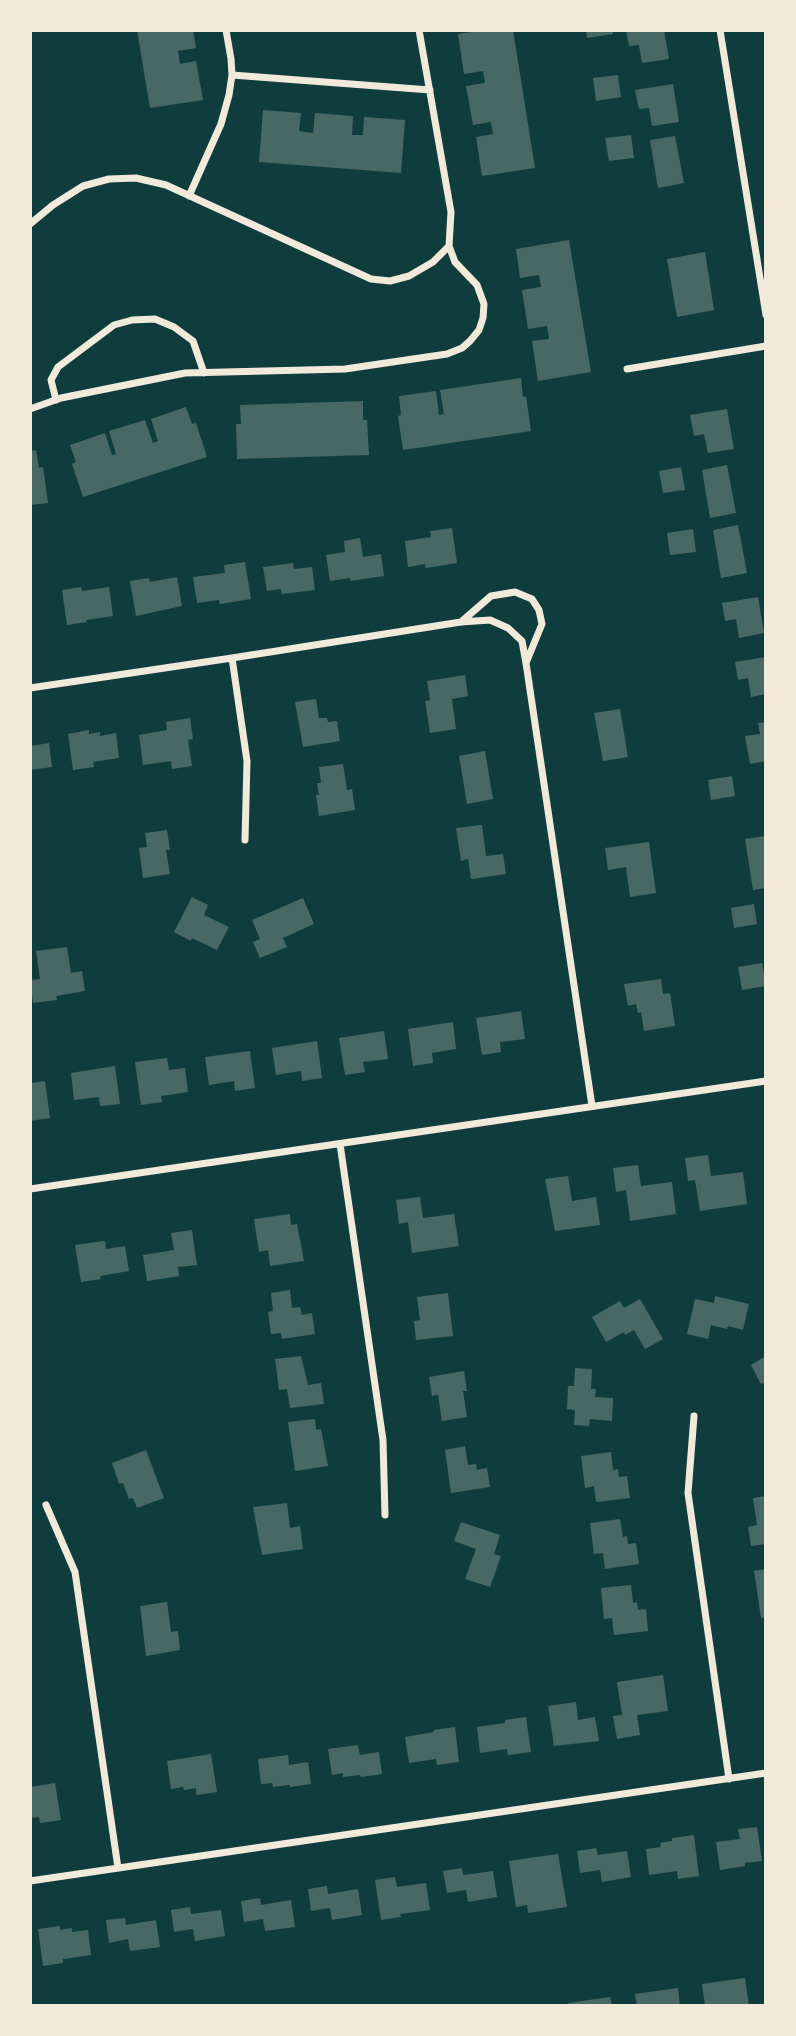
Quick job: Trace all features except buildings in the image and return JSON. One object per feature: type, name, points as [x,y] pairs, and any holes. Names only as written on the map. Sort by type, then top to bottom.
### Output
[{"type":"street","points":[[189,196],[221,124],[232,75],[226,30]]},
{"type":"street","points":[[30,409],[119,385],[185,373],[345,369],[447,354],[463,348],[479,330],[484,304],[477,285],[455,262],[449,246],[451,212],[419,30]]},
{"type":"street","points":[[720,30],[766,315]]},
{"type":"street","points":[[232,75],[430,90]]},
{"type":"street","points":[[30,224],[83,186],[109,179],[136,178],[166,185],[371,279],[390,281],[409,276],[433,262],[449,246]]},
{"type":"street","points":[[56,400],[51,380],[58,368],[114,325],[132,320],[156,319],[174,327],[193,341],[204,373]]},
{"type":"street","points":[[627,369],[766,346]]},
{"type":"street","points":[[461,622],[491,596],[515,592],[531,599],[539,610],[542,624],[526,663]]},
{"type":"street","points":[[30,688],[461,622],[490,620],[508,628],[522,642],[526,663],[592,1106]]},
{"type":"street","points":[[232,659],[247,761],[245,840]]},
{"type":"street","points":[[30,1189],[766,1081]]},
{"type":"street","points":[[340,1144],[383,1440],[385,1515]]},
{"type":"street","points":[[694,1416],[688,1493],[729,1779]]},
{"type":"street","points":[[46,1505],[75,1572],[118,1868]]},
{"type":"street","points":[[30,1881],[766,1773]]}]
